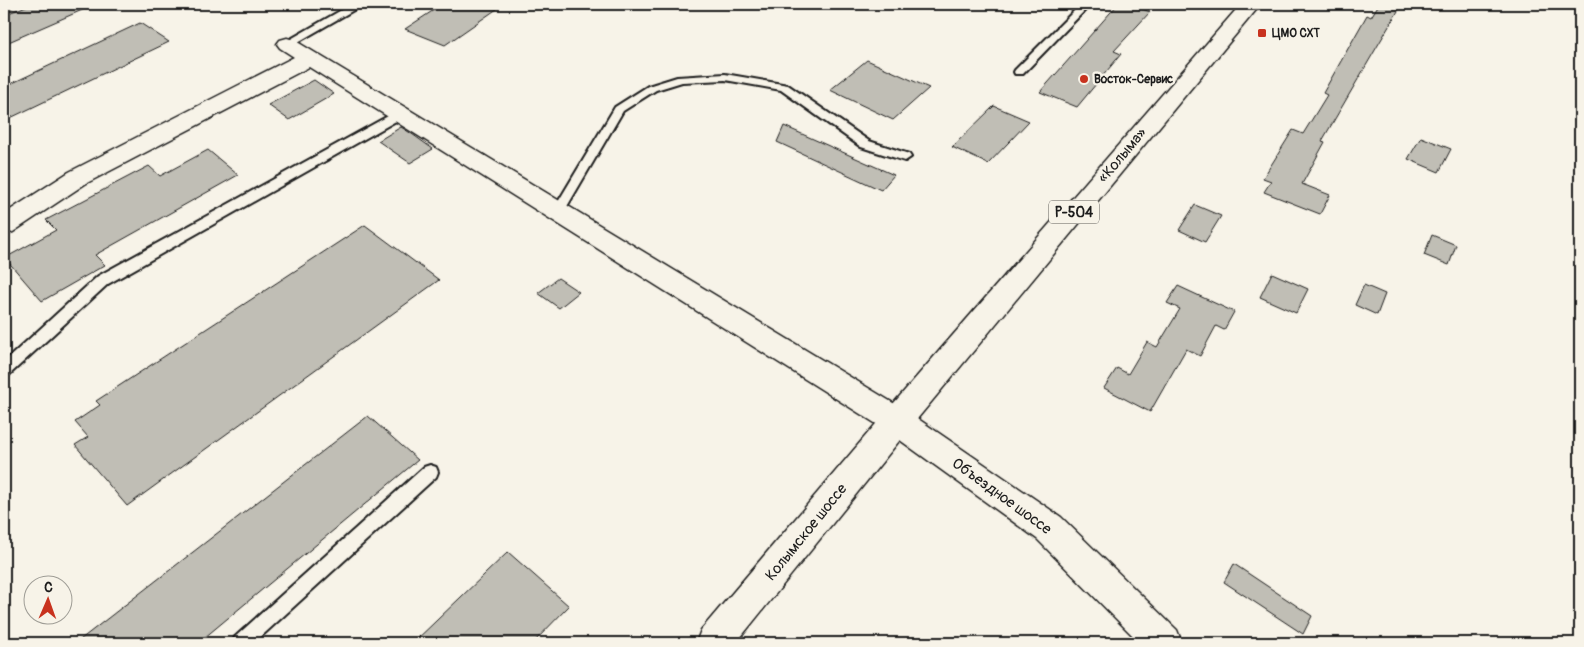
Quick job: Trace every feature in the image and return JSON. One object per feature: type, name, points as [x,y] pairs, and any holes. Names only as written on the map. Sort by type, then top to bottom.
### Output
[{"type":"main road","name":"«Колыма»","points":[[897,421],[1250,4]]},
{"type":"main road","name":"Объездное шоссе","points":[[287,44],[897,421],[1049,528],[1164,643]]},
{"type":"main road","points":[[4,226],[77,178],[309,58]]},
{"type":"main road","name":"Колымское шоссе","points":[[714,643],[897,421]]},
{"type":"lane","points":[[4,6],[10,4]]},
{"type":"lane","points":[[287,44],[359,4]]},
{"type":"lane","points":[[1019,72],[1086,4]]},
{"type":"lane","points":[[558,212],[619,109],[652,88],[681,79],[725,77],[784,88],[865,144],[905,157]]},
{"type":"lane","points":[[4,371],[103,280],[399,114]]},
{"type":"lane","points":[[242,643],[430,472]]},
{"type":"building","points":[[31,4],[96,4],[4,44],[4,15]]},
{"type":"building","points":[[443,4],[504,4],[445,45],[405,29]]},
{"type":"building","points":[[1118,4],[1129,4],[1150,12],[1114,51],[1121,54],[1077,107],[1040,92]]},
{"type":"building","points":[[1379,4],[1402,4],[1322,141],[1325,142],[1302,184],[1330,195],[1320,214],[1264,192],[1271,181],[1263,178],[1293,130],[1303,134],[1327,95],[1323,93],[1367,15],[1371,17]]},
{"type":"building","points":[[140,23],[169,42],[4,121],[4,87]]},
{"type":"building","points":[[867,60],[929,88],[893,120],[830,90]]},
{"type":"building","points":[[314,80],[334,94],[289,120],[268,105]]},
{"type":"building","points":[[994,106],[1029,121],[988,164],[952,147]]},
{"type":"building","points":[[784,126],[894,175],[881,190],[777,142]]},
{"type":"building","points":[[401,127],[433,149],[410,163],[378,141]]},
{"type":"building","points":[[1421,137],[1451,149],[1439,172],[1408,159]]},
{"type":"building","points":[[208,150],[238,175],[95,255],[105,265],[42,301],[5,258],[56,230],[46,220],[149,166],[160,176]]},
{"type":"building","points":[[1195,205],[1221,216],[1205,242],[1179,230]]},
{"type":"building","points":[[365,225],[439,280],[127,506],[75,445],[88,437],[75,422],[100,405],[96,401]]},
{"type":"building","points":[[1432,235],[1456,245],[1449,265],[1424,255]]},
{"type":"building","points":[[1272,273],[1308,289],[1296,313],[1260,297]]},
{"type":"building","points":[[558,278],[579,292],[559,308],[538,293]]},
{"type":"building","points":[[1364,285],[1385,294],[1377,315],[1355,305]]},
{"type":"building","points":[[1178,286],[1234,312],[1224,330],[1216,326],[1200,356],[1186,349],[1150,412],[1104,388],[1117,368],[1128,374],[1147,342],[1157,347],[1180,309],[1167,303]]},
{"type":"building","points":[[368,416],[418,460],[198,643],[76,643]]},
{"type":"building","points":[[508,552],[569,606],[533,643],[413,643]]},
{"type":"building","points":[[1234,564],[1312,616],[1303,634],[1224,582]]},
{"type":"place","name":"ЦМО СХТ","points":[[1262,33]]},
{"type":"place","name":"Восток-Сервис","points":[[1084,79]]}]
